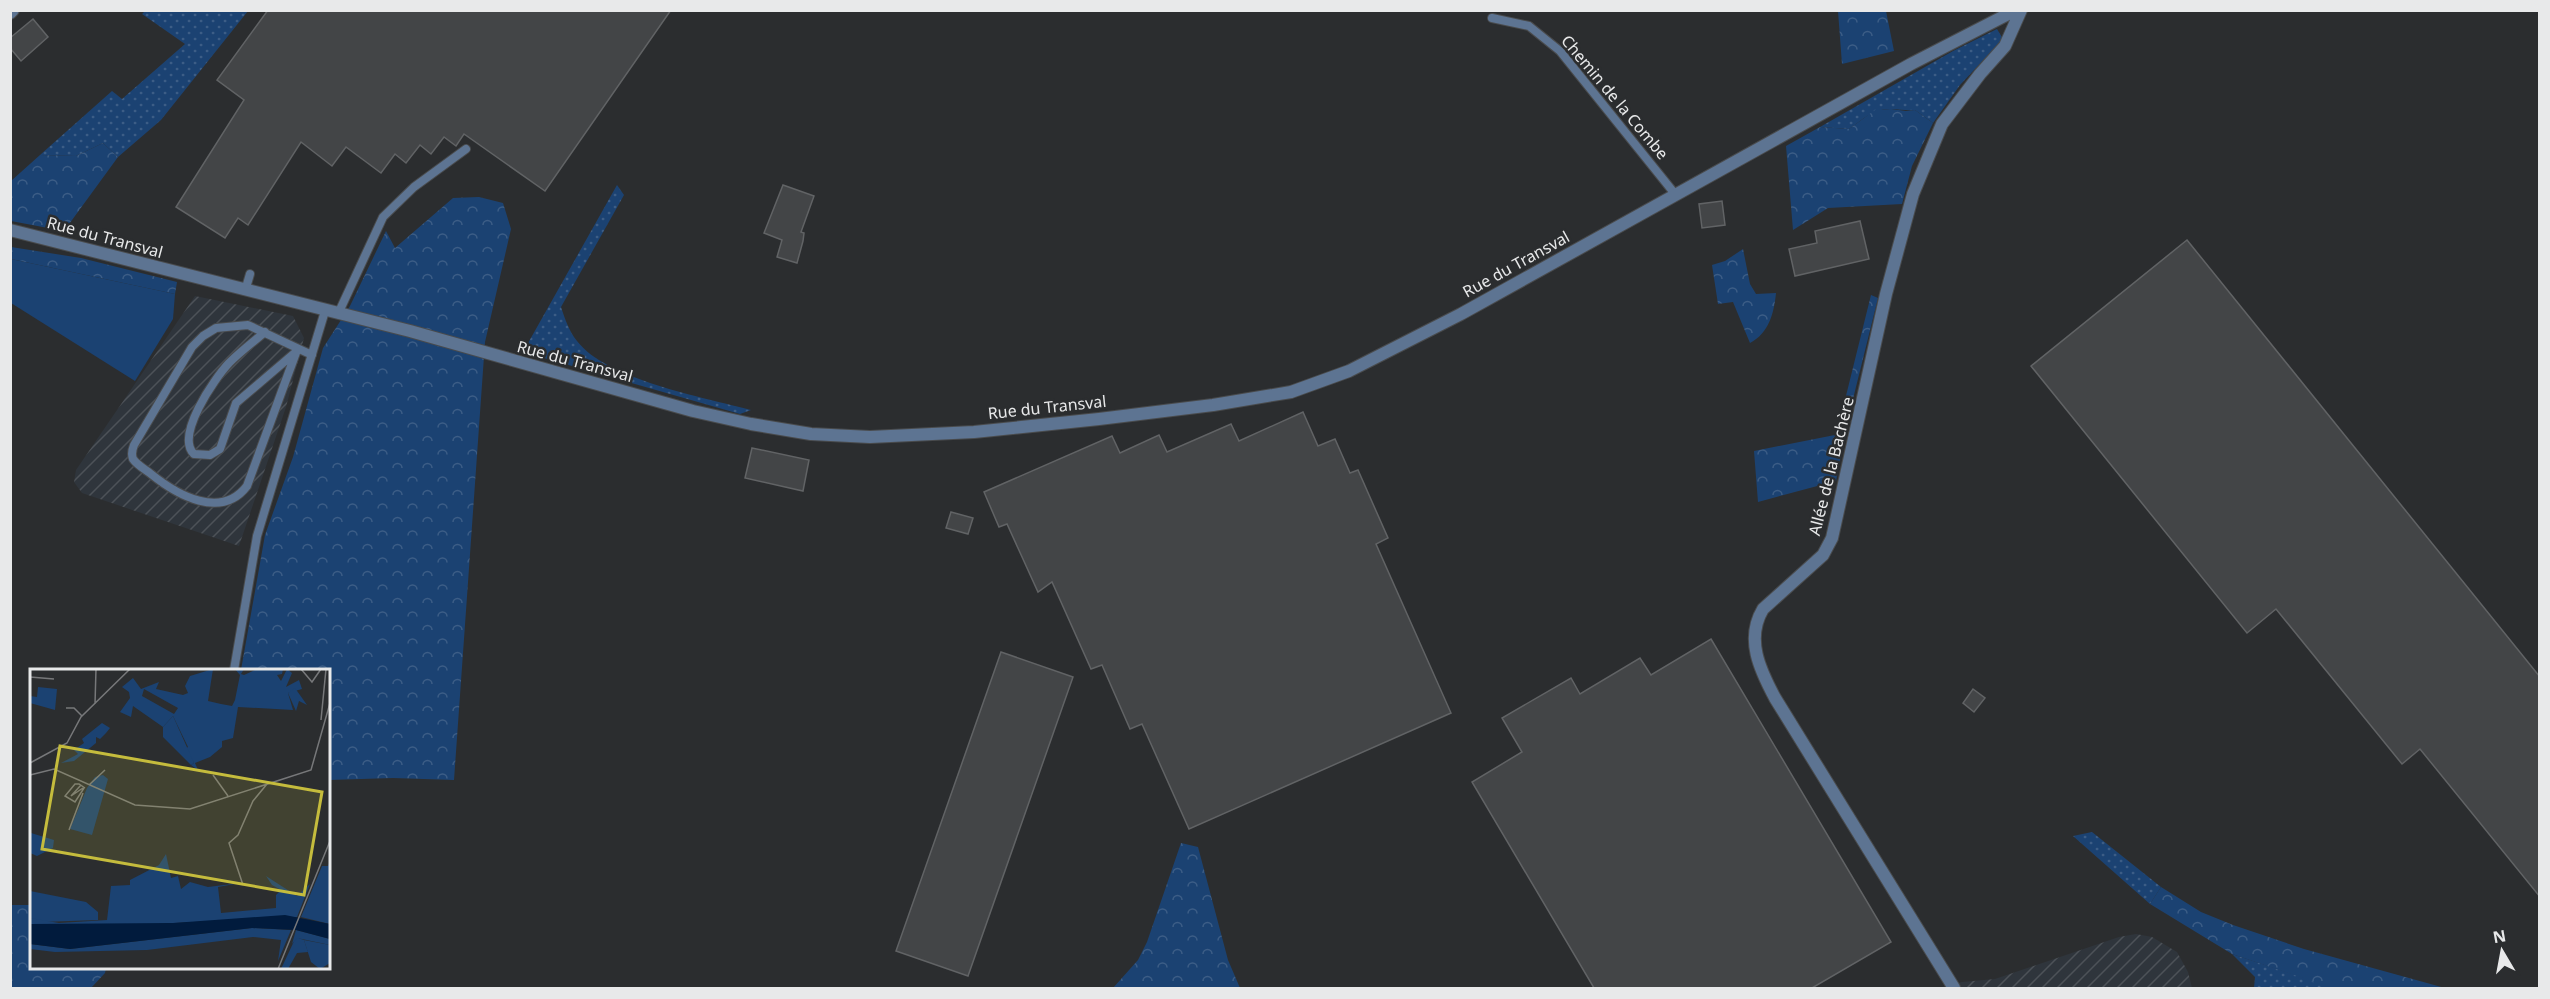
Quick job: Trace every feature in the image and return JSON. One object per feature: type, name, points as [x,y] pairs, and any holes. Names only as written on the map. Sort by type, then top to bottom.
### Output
[{"type":"street","name":"Rue du Transval","points":[[10,230],[410,331],[693,411],[751,424],[845,436],[974,432],[1214,405],[1291,392],[1319,384],[1396,350],[1950,43],[2016,10]]},
{"type":"street","name":"Allée de la Bachère","points":[[1954,988],[1775,698],[1760,668],[1755,631],[1756,619],[1763,609],[1823,555],[1832,538],[1886,294],[1913,194],[1942,124],[1980,74],[2005,46],[2021,10]]},
{"type":"lane","name":"Chemin de la Combe","points":[[1492,18],[1529,26],[1560,51],[1675,194]]},
{"type":"lane","points":[[338,314],[383,217],[414,187],[466,149]]},
{"type":"lane","points":[[245,291],[250,274]]},
{"type":"lane","points":[[234,669],[257,536],[324,311]]},
{"type":"lane","points":[[297,350],[247,486],[241,494],[219,504],[171,490],[137,463],[132,451],[175,376],[192,347],[216,328],[242,325],[265,332],[312,356]]},
{"type":"lane","points":[[265,332],[226,366],[204,398],[188,436],[189,446],[195,454],[210,455],[220,449],[236,403],[297,350]]},
{"type":"shaded area","points":[[195,296],[293,316],[304,338],[286,407],[239,546],[82,493],[74,482],[76,470]]},
{"type":"shaded area","points":[[2136,934],[2152,937],[2177,952],[2188,972],[2192,988],[1938,988],[1962,982],[1995,979],[2119,937]]},
{"type":"green space","points":[[145,11],[248,11],[161,120],[118,157],[103,143],[76,156],[40,155],[112,91],[122,99],[185,44],[142,14]]},
{"type":"green space","points":[[1838,11],[1886,11],[1894,51],[1842,64]]},
{"type":"green space","points":[[1997,29],[2003,39],[1960,85],[1933,123],[1915,110],[1885,109],[1869,115],[1849,129],[1820,127],[1953,51]]},
{"type":"green space","points":[[1875,110],[1915,110],[1933,123],[1912,166],[1902,204],[1828,208],[1793,230],[1786,146],[1820,127],[1849,129]]},
{"type":"green space","points":[[103,143],[118,157],[64,231],[11,221],[11,181],[40,155],[76,156]]},
{"type":"green space","points":[[617,185],[624,195],[561,307],[572,333],[591,355],[633,377],[683,393],[751,410],[740,414],[523,352]]},
{"type":"green space","points":[[479,197],[503,203],[511,229],[485,342],[454,780],[393,778],[330,780],[330,669],[241,669],[265,535],[293,457],[323,348],[350,306],[386,231],[395,248],[453,198]]},
{"type":"green space","points":[[11,247],[81,258],[177,282],[175,294],[11,259]]},
{"type":"green space","points":[[1743,249],[1750,284],[1756,294],[1776,293],[1774,308],[1766,328],[1750,343],[1733,302],[1718,304],[1712,265],[1725,261]]},
{"type":"green space","points":[[11,259],[175,294],[173,319],[135,381],[11,303]]},
{"type":"green space","points":[[1871,295],[1878,298],[1848,419],[1841,416]]},
{"type":"green space","points":[[1845,433],[1836,481],[1758,502],[1754,451]]},
{"type":"green space","points":[[2092,832],[2161,887],[2150,904],[2073,836]]},
{"type":"green space","points":[[1181,843],[1198,847],[1228,960],[1240,988],[1113,988],[1138,960],[1147,942]]},
{"type":"green space","points":[[2161,887],[2201,912],[2233,925],[2304,949],[2445,988],[2332,988],[2232,954],[2150,904]]},
{"type":"green space","points":[[11,905],[30,905],[30,969],[106,969],[105,973],[91,988],[11,988]]},
{"type":"green space","points":[[2232,954],[2332,987],[2254,988],[2255,977]]},
{"type":"building","points":[[268,10],[671,10],[545,191],[464,134],[456,146],[444,137],[431,154],[420,145],[406,163],[395,154],[381,173],[346,147],[332,166],[301,142],[248,225],[238,218],[225,238],[176,207],[244,100],[217,80]]},
{"type":"building","points":[[33,19],[48,37],[21,61],[10,48],[10,38]]},
{"type":"building","points":[[783,185],[814,196],[801,232],[804,233],[803,241],[797,263],[777,257],[782,240],[764,233]]},
{"type":"building","points":[[1722,201],[1725,225],[1702,228],[1699,204]]},
{"type":"building","points":[[1860,221],[1869,259],[1795,276],[1789,249],[1817,243],[1815,231]]},
{"type":"building","points":[[2187,240],[2540,677],[2540,897],[2420,749],[2402,764],[2276,609],[2247,633],[2031,366]]},
{"type":"building","points":[[1303,412],[1318,446],[1335,439],[1350,473],[1358,470],[1388,538],[1376,544],[1451,713],[1189,829],[1142,724],[1130,729],[1102,665],[1091,669],[1052,582],[1038,592],[1007,524],[999,527],[984,492],[1112,436],[1120,453],[1159,435],[1167,452],[1231,424],[1239,441]]},
{"type":"building","points":[[752,448],[809,460],[803,491],[745,478]]},
{"type":"building","points":[[951,512],[973,518],[968,534],[946,528]]},
{"type":"building","points":[[1711,639],[1891,942],[1812,988],[1594,988],[1472,782],[1522,752],[1502,718],[1571,678],[1580,694],[1640,658],[1651,675]]},
{"type":"building","points":[[1001,652],[1073,677],[968,976],[896,951]]},
{"type":"building","points":[[1973,689],[1985,698],[1974,712],[1963,703]]}]
